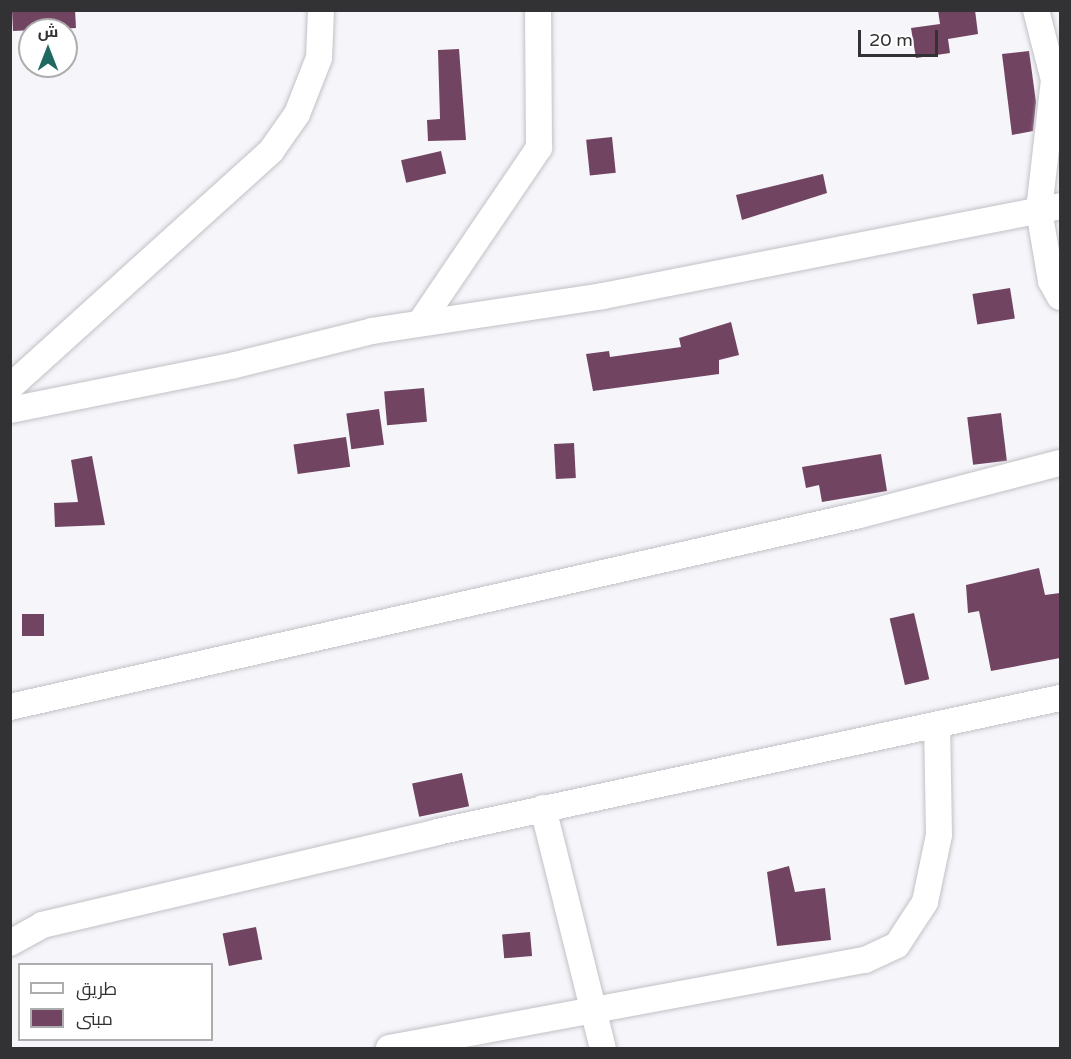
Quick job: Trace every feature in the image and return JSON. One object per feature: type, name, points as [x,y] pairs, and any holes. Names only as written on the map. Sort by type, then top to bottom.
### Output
[{"type":"street","points":[[10,387],[271,152],[297,114],[319,58],[321,10]]},
{"type":"street","points":[[420,324],[539,148],[538,10]]},
{"type":"street","points":[[1036,10],[1053,80],[1051,281],[1060,297]]},
{"type":"street","points":[[10,410],[420,324],[603,296],[1050,208]]},
{"type":"street","points":[[10,706],[860,515],[1060,463]]},
{"type":"street","points":[[10,943],[42,925],[543,808],[1060,698]]},
{"type":"street","points":[[389,1048],[865,960],[897,945],[925,902],[939,835],[937,725]]},
{"type":"street","points":[[543,808],[603,1048]]},
{"type":"building","points":[[12,10],[75,10],[75,18],[18,18],[18,31],[13,31]]},
{"type":"building","points":[[938,10],[975,10],[978,34],[948,39],[950,53],[916,58],[911,28],[940,24]]},
{"type":"building","points":[[459,49],[466,140],[428,141],[427,120],[440,119],[438,50]]},
{"type":"building","points":[[1029,51],[1036,102],[1033,131],[1012,135],[1002,54]]},
{"type":"building","points":[[612,137],[616,173],[590,176],[586,140]]},
{"type":"building","points":[[441,151],[446,173],[406,183],[401,160]]},
{"type":"building","points":[[823,174],[827,193],[742,220],[736,195]]},
{"type":"building","points":[[1010,288],[1015,319],[977,325],[972,294]]},
{"type":"building","points":[[731,322],[739,355],[719,360],[719,374],[593,391],[586,354],[609,351],[610,357],[681,347],[679,338]]},
{"type":"building","points":[[424,388],[427,422],[387,425],[384,391]]},
{"type":"building","points":[[379,409],[384,445],[351,449],[346,414]]},
{"type":"building","points":[[1001,413],[1007,461],[973,465],[967,417]]},
{"type":"building","points":[[346,437],[350,467],[298,474],[294,444]]},
{"type":"building","points":[[574,443],[576,478],[556,479],[554,444]]},
{"type":"building","points":[[881,454],[887,491],[822,502],[819,485],[806,488],[802,467]]},
{"type":"building","points":[[92,456],[105,525],[55,527],[54,503],[78,502],[71,460]]},
{"type":"building","points":[[1039,568],[1045,595],[1060,593],[1060,658],[991,671],[979,611],[968,613],[966,585]]},
{"type":"building","points":[[914,613],[929,679],[905,685],[890,619]]},
{"type":"building","points":[[22,614],[44,614],[44,636],[22,636]]},
{"type":"building","points":[[462,773],[469,806],[419,817],[412,784]]},
{"type":"building","points":[[789,866],[795,892],[825,888],[831,940],[777,946],[767,872]]},
{"type":"building","points":[[256,927],[262,959],[229,966],[223,933]]},
{"type":"building","points":[[530,932],[532,956],[504,958],[502,934]]}]
